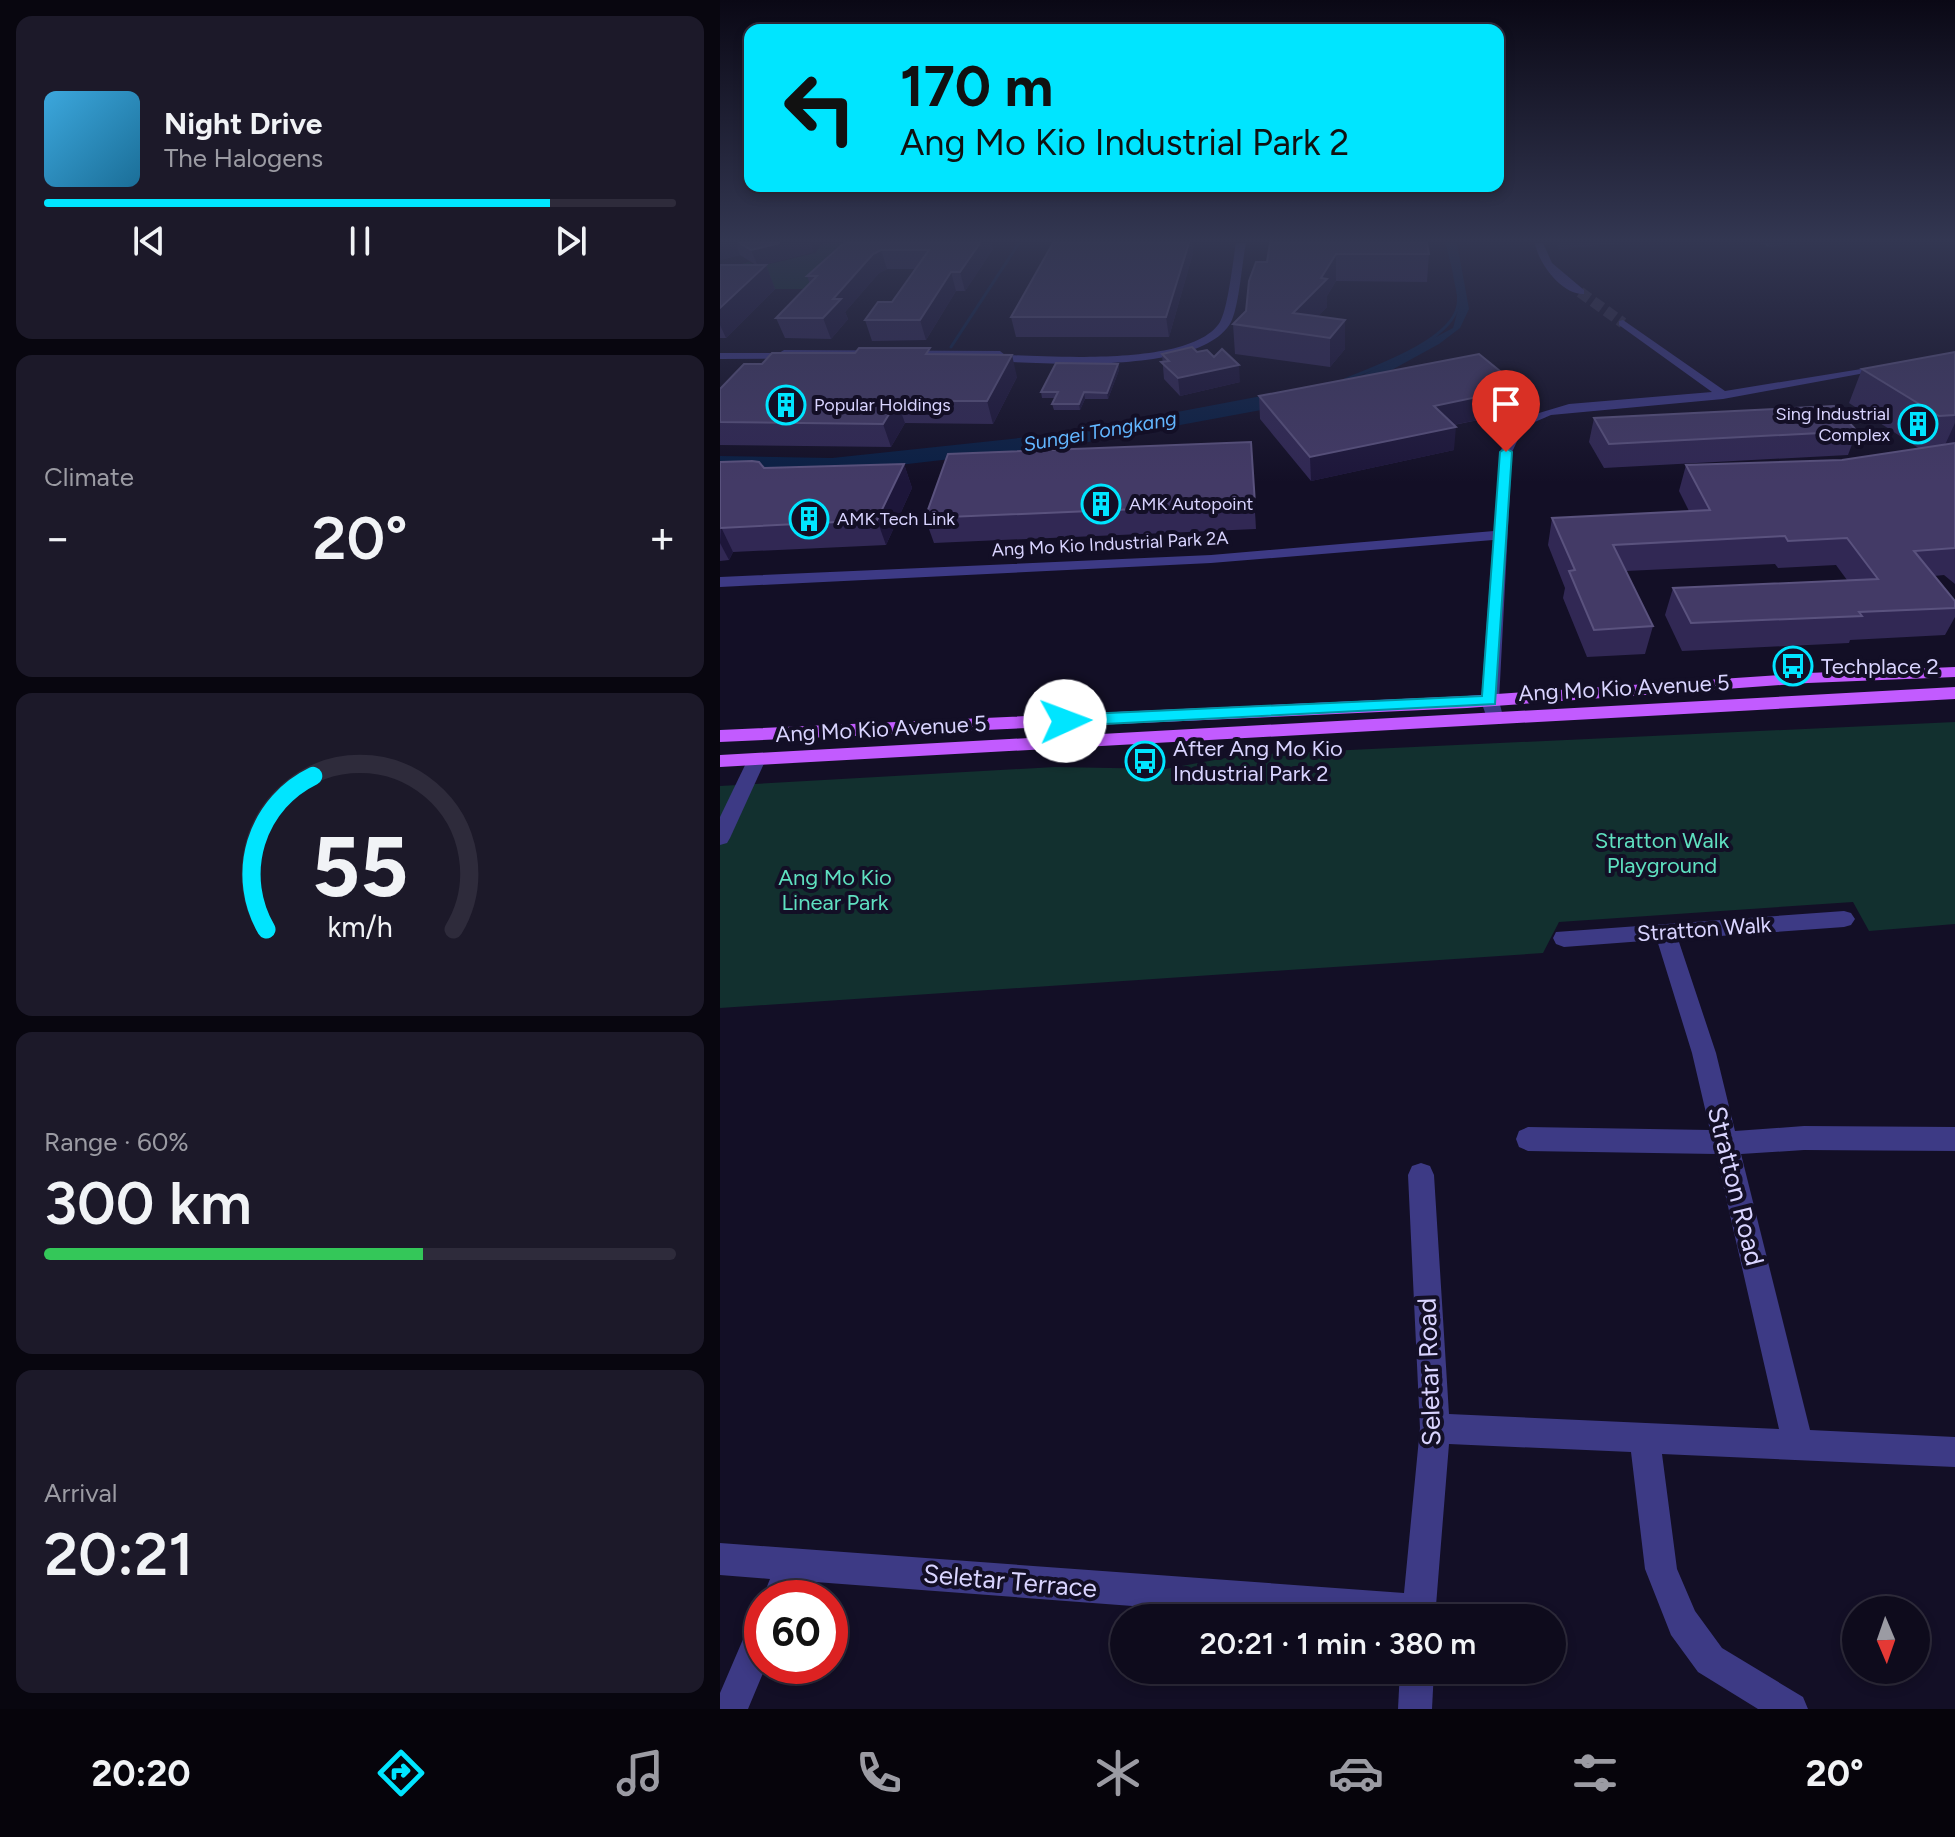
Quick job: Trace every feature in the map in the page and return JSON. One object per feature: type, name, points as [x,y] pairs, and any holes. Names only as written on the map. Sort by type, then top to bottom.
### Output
[{"type":"main road","name":"Ang Mo Kio Avenue 5","points":[[720,736],[1490,701],[1808,678],[1955,672]]},
{"type":"main road","name":"Ang Mo Kio Avenue 5","points":[[720,761],[1955,693]]},
{"type":"main road","points":[[907,728],[920,740],[922,751]]},
{"type":"street","points":[[720,354],[1124,355],[1160,351],[1195,341],[1213,323]]},
{"type":"street","points":[[720,354],[1120,359],[1163,355],[1200,344],[1223,329],[1224,323]]},
{"type":"street","points":[[1623,323],[1723,395]]},
{"type":"street","points":[[1495,720],[1490,701],[1506,452],[1515,432],[1526,421],[1569,408],[1723,395],[1893,367]]},
{"type":"street","name":"Ang Mo Kio Industrial Park 2A","points":[[720,582],[1211,559],[1501,535]]},
{"type":"street","points":[[1441,539],[1474,548],[1499,568]]},
{"type":"street","points":[[720,838],[757,759]]},
{"type":"street","name":"Stratton Walk","points":[[1564,938],[1844,919]]},
{"type":"street","name":"Stratton Road","points":[[1665,931],[1704,1053],[1798,1444]]},
{"type":"street","points":[[1528,1139],[1647,1139],[1726,1143],[1804,1138],[1955,1139]]},
{"type":"street","name":"Seletar Road","points":[[1419,1604],[1435,1428],[1421,1175]]},
{"type":"street","points":[[1435,1428],[1955,1452]]},
{"type":"street","points":[[1645,1438],[1661,1569],[1683,1623],[1710,1660],[1791,1709]]},
{"type":"street","name":"Seletar Terrace","points":[[720,1559],[1288,1604]]},
{"type":"street","points":[[786,1580],[792,1566]]},
{"type":"street","points":[[731,1709],[744,1678]]},
{"type":"street","points":[[1415,1709],[1416,1684]]},
{"type":"green space","points":[[1955,722],[1955,924],[1869,931],[1853,902],[1559,922],[1543,953],[720,1008],[720,786],[1055,767],[1165,769],[1242,755]]},
{"type":"water","name":"Sungei Tongkang","points":[[1454,323],[1462,323],[1439,344],[1388,372],[1272,408],[1072,445],[847,471],[720,472],[720,456],[832,458],[1066,433],[1357,378],[1453,328]]},
{"type":"building","points":[[1234,323],[1343,323],[1330,338]]},
{"type":"building","points":[[1192,347],[1197,352],[1207,350],[1214,357],[1222,349],[1239,365],[1178,378],[1161,362],[1169,361],[1162,354]]},
{"type":"building","points":[[859,348],[930,348],[926,354],[1012,355],[987,401],[897,401],[883,424],[720,422],[720,389],[744,364],[762,364],[772,353],[855,353]]},
{"type":"building","points":[[1955,352],[1955,415],[1939,416],[1862,369]]},
{"type":"building","points":[[1479,354],[1506,376],[1491,379],[1506,391],[1434,406],[1456,427],[1310,457],[1259,396]]},
{"type":"building","points":[[1056,363],[1118,364],[1107,393],[1084,392],[1079,404],[1052,404],[1058,392],[1041,392]]},
{"type":"building","points":[[1834,406],[1857,431],[1609,444],[1594,418]]},
{"type":"building","points":[[1251,442],[1255,504],[925,518],[948,454]]},
{"type":"building","points":[[1955,443],[1955,548],[1914,551],[1955,601],[1955,608],[1859,612],[1862,616],[1691,623],[1673,588],[1878,579],[1847,538],[1788,541],[1785,536],[1613,545],[1653,626],[1594,630],[1569,571],[1575,570],[1552,518],[1710,510],[1686,465],[1842,460]]},
{"type":"building","points":[[720,462],[759,462],[764,468],[904,464],[877,520],[720,528]]},
{"type":"waterway","points":[[951,347],[967,323]]},
{"type":"waterway","points":[[1345,380],[1410,351],[1428,341],[1449,323]]},
{"type":"place","name":"Popular Holdings","points":[[786,405]]},
{"type":"place","name":"Sing Industrial Complex","points":[[1918,424]]},
{"type":"place","name":"AMK Autopoint","points":[[1101,504]]},
{"type":"place","name":"AMK Tech Link","points":[[809,519]]},
{"type":"place","name":"Techplace 2","points":[[1793,666]]},
{"type":"place","name":"After Ang Mo Kio Industrial Park 2","points":[[1145,761]]},
{"type":"route","points":[[1065,721],[1490,701],[1506,452]]},
{"type":"park label","name":"Stratton Walk Playground","points":[[1662,852]]},
{"type":"park label","name":"Ang Mo Kio Linear Park","points":[[835,890]]}]
